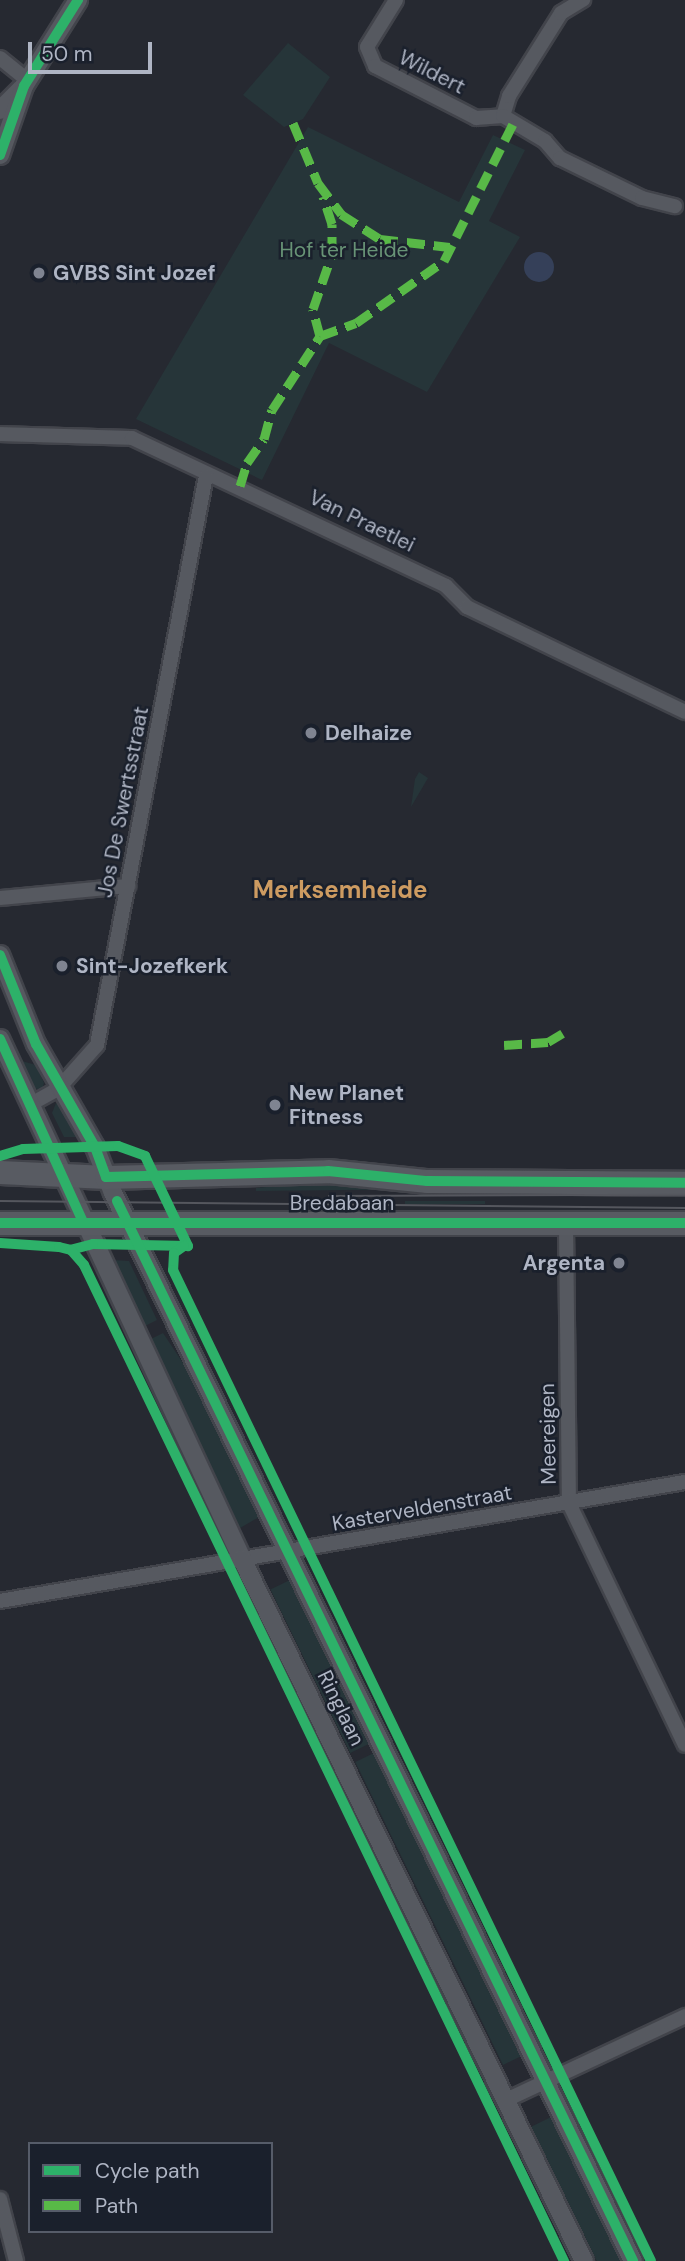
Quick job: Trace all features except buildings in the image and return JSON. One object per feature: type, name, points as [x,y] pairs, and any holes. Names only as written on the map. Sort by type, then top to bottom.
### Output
[{"type":"main road","name":"Bredabaan","points":[[0,1172],[106,1177],[328,1171],[427,1181],[685,1183]]},
{"type":"main road","name":"Bredabaan","points":[[0,1223],[685,1223]]},
{"type":"street","points":[[0,110],[26,83],[78,0]]},
{"type":"street","name":"Wildert","points":[[396,0],[367,47],[375,66],[475,118],[503,116],[545,141],[560,158],[642,198],[675,206]]},
{"type":"street","points":[[503,116],[509,96],[561,13],[583,0]]},
{"type":"street","points":[[0,58],[26,83]]},
{"type":"street","points":[[0,155],[26,83]]},
{"type":"street","name":"Van Praetlei","points":[[0,433],[132,438],[206,476],[240,486],[435,580],[467,607],[685,712]]},
{"type":"street","name":"Jos De Swertsstraat","points":[[31,1104],[58,1089],[97,1045],[206,476]]},
{"type":"street","points":[[0,898],[128,886]]},
{"type":"street","name":"Ringlaan","points":[[0,955],[58,1089],[95,1147],[128,1223],[291,1552],[633,2261]]},
{"type":"street","name":"Ringlaan","points":[[0,1039],[242,1559],[584,2261]]},
{"type":"street","name":"Meereigen","points":[[566,1223],[569,1503],[685,1745]]},
{"type":"street","name":"Kasterveldenstraat","points":[[0,1601],[685,1482]]},
{"type":"street","points":[[506,2100],[685,2016]]},
{"type":"street","points":[[0,2199],[16,2261]]},
{"type":"green space","points":[[288,43],[330,77],[303,119],[284,127],[243,95]]},
{"type":"green space","name":"Hof ter Heide","points":[[308,127],[459,202],[493,135],[525,150],[489,221],[520,237],[427,392],[329,343],[262,480],[136,419]]},
{"type":"green space","points":[[419,772],[428,778],[411,807],[415,779]]},
{"type":"green space","points":[[18,1060],[36,1065],[44,1083],[42,1090],[33,1088]]},
{"type":"green space","points":[[56,1103],[78,1137],[64,1137],[52,1113]]},
{"type":"green space","points":[[338,1180],[437,1189],[256,1191],[256,1188]]},
{"type":"green space","points":[[405,1201],[485,1201],[485,1204],[405,1204]]},
{"type":"green space","points":[[112,1260],[129,1261],[157,1320],[145,1326]]},
{"type":"green space","points":[[163,1333],[199,1387],[261,1516],[240,1528],[151,1339]]},
{"type":"green space","points":[[292,1579],[372,1743],[350,1753],[270,1590]]},
{"type":"green space","points":[[376,1752],[524,2055],[503,2065],[355,1762]]},
{"type":"green space","points":[[551,2117],[621,2261],[597,2261],[531,2127]]},
{"type":"water","points":[[539,252],[550,256],[554,267],[550,278],[539,282],[528,278],[524,267],[528,256]]},
{"type":"tram line","points":[[329,1196],[685,1195]]},
{"type":"tram line","points":[[0,1201],[685,1208]]},
{"type":"marked path","points":[[240,486],[247,463],[264,439],[272,410],[320,336],[356,323],[444,261],[514,122]]},
{"type":"marked path","points":[[293,123],[318,183],[341,214],[380,239],[450,247]]},
{"type":"marked path","points":[[320,336],[313,309],[332,254],[332,224],[323,196]]},
{"type":"marked path","points":[[504,1045],[548,1042],[563,1033]]},
{"type":"cycle path","points":[[0,155],[24,86],[78,0]]},
{"type":"cycle path","points":[[0,955],[36,1044],[95,1147],[106,1177],[328,1171],[427,1181],[685,1183]]},
{"type":"cycle path","points":[[0,1039],[83,1222]]},
{"type":"cycle path","points":[[0,1156],[23,1149],[118,1146],[145,1156],[188,1246],[93,1244],[71,1250]]},
{"type":"cycle path","points":[[117,1201],[633,2261]]},
{"type":"cycle path","points":[[0,1223],[685,1223]]},
{"type":"cycle path","points":[[0,1243],[71,1250],[84,1265],[564,2261]]},
{"type":"cycle path","points":[[184,1246],[174,1253],[173,1270],[651,2261]]},
{"type":"place","name":"GVBS Sint Jozef","points":[[39,273]]},
{"type":"place","name":"Delhaize","points":[[311,733]]},
{"type":"place","name":"Sint-Jozefkerk","points":[[62,966]]},
{"type":"place","name":"New Planet Fitness","points":[[275,1105]]},
{"type":"place","name":"Argenta","points":[[619,1263]]},
{"type":"district","name":"Merksemheide","points":[[340,890]]}]
